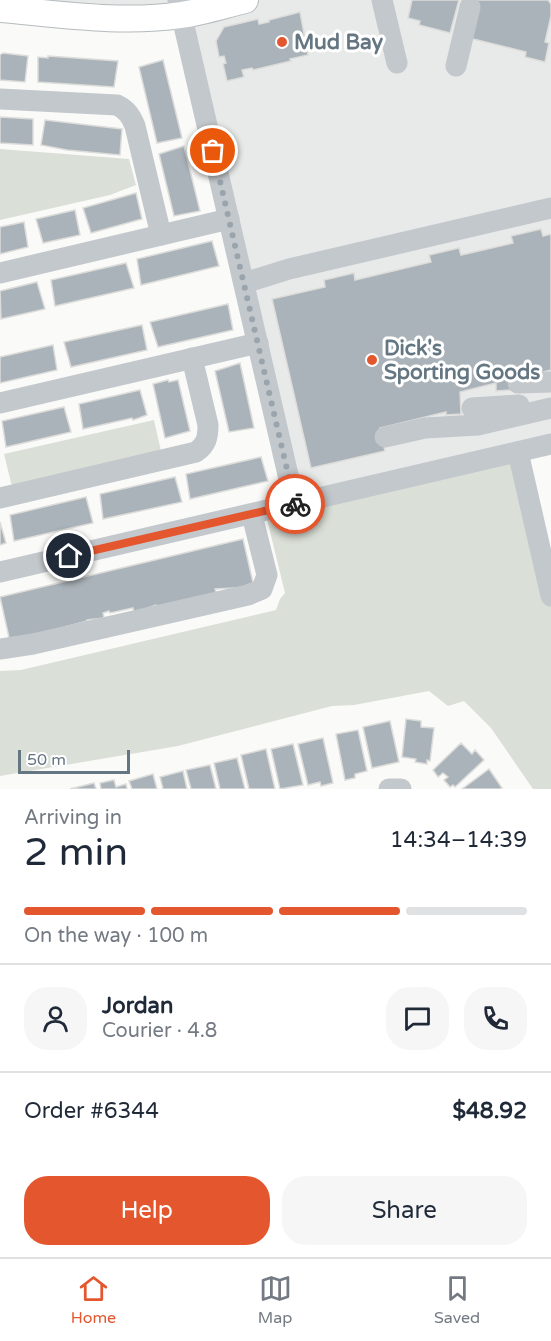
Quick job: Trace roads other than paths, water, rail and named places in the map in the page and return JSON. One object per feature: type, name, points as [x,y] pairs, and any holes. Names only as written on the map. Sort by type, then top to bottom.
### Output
[{"type":"main road","points":[[0,9],[111,17],[245,0]]},
{"type":"street","points":[[382,0],[397,63]]},
{"type":"street","points":[[456,66],[470,7]]},
{"type":"street","points":[[180,8],[295,505]]},
{"type":"street","points":[[0,99],[117,105],[126,110],[135,126],[161,235]]},
{"type":"street","points":[[244,283],[299,267],[551,208]]},
{"type":"street","points":[[0,273],[229,219]]},
{"type":"street","points":[[0,403],[258,343]]},
{"type":"street","points":[[0,498],[195,452],[203,448],[208,435],[208,425],[192,358]]},
{"type":"street","points":[[518,383],[551,382]]},
{"type":"street","points":[[472,408],[532,405],[542,410]]},
{"type":"street","points":[[385,437],[425,428],[478,425],[542,410]]},
{"type":"street","points":[[0,572],[551,444]]},
{"type":"street","points":[[518,452],[551,596]]},
{"type":"street","points":[[0,649],[33,644],[237,597],[262,589],[267,575],[252,514]]},
{"type":"street","points":[[389,789],[401,789]]},
{"type":"place","name":"Mud Bay","points":[[282,42]]},
{"type":"place","name":"Dick's Sporting Goods","points":[[372,360]]}]
